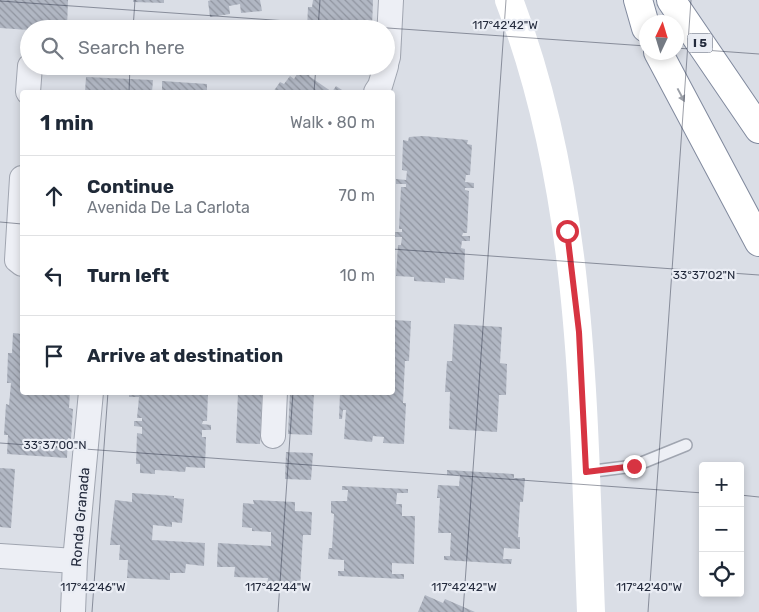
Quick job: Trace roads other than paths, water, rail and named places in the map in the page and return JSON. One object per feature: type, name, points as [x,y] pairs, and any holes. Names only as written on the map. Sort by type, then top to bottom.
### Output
[{"type":"main road","points":[[509,0],[526,44],[546,118],[567,231],[579,332],[591,612]]},
{"type":"main road","points":[[638,0],[642,15]]},
{"type":"main road","name":"I 5","points":[[671,0],[759,129]]},
{"type":"main road","points":[[662,60],[759,242]]},
{"type":"street","points":[[391,20],[392,0]]},
{"type":"street","points":[[28,90],[29,75]]},
{"type":"street","points":[[377,90],[383,75]]},
{"type":"street","points":[[20,211],[17,260],[20,262]]},
{"type":"street","name":"Ronda Granada","points":[[73,612],[75,561],[91,395]]},
{"type":"street","points":[[273,436],[275,395]]},
{"type":"street","points":[[0,556],[75,561]]},
{"type":"lane","points":[[586,472],[634,466],[686,446]]}]
